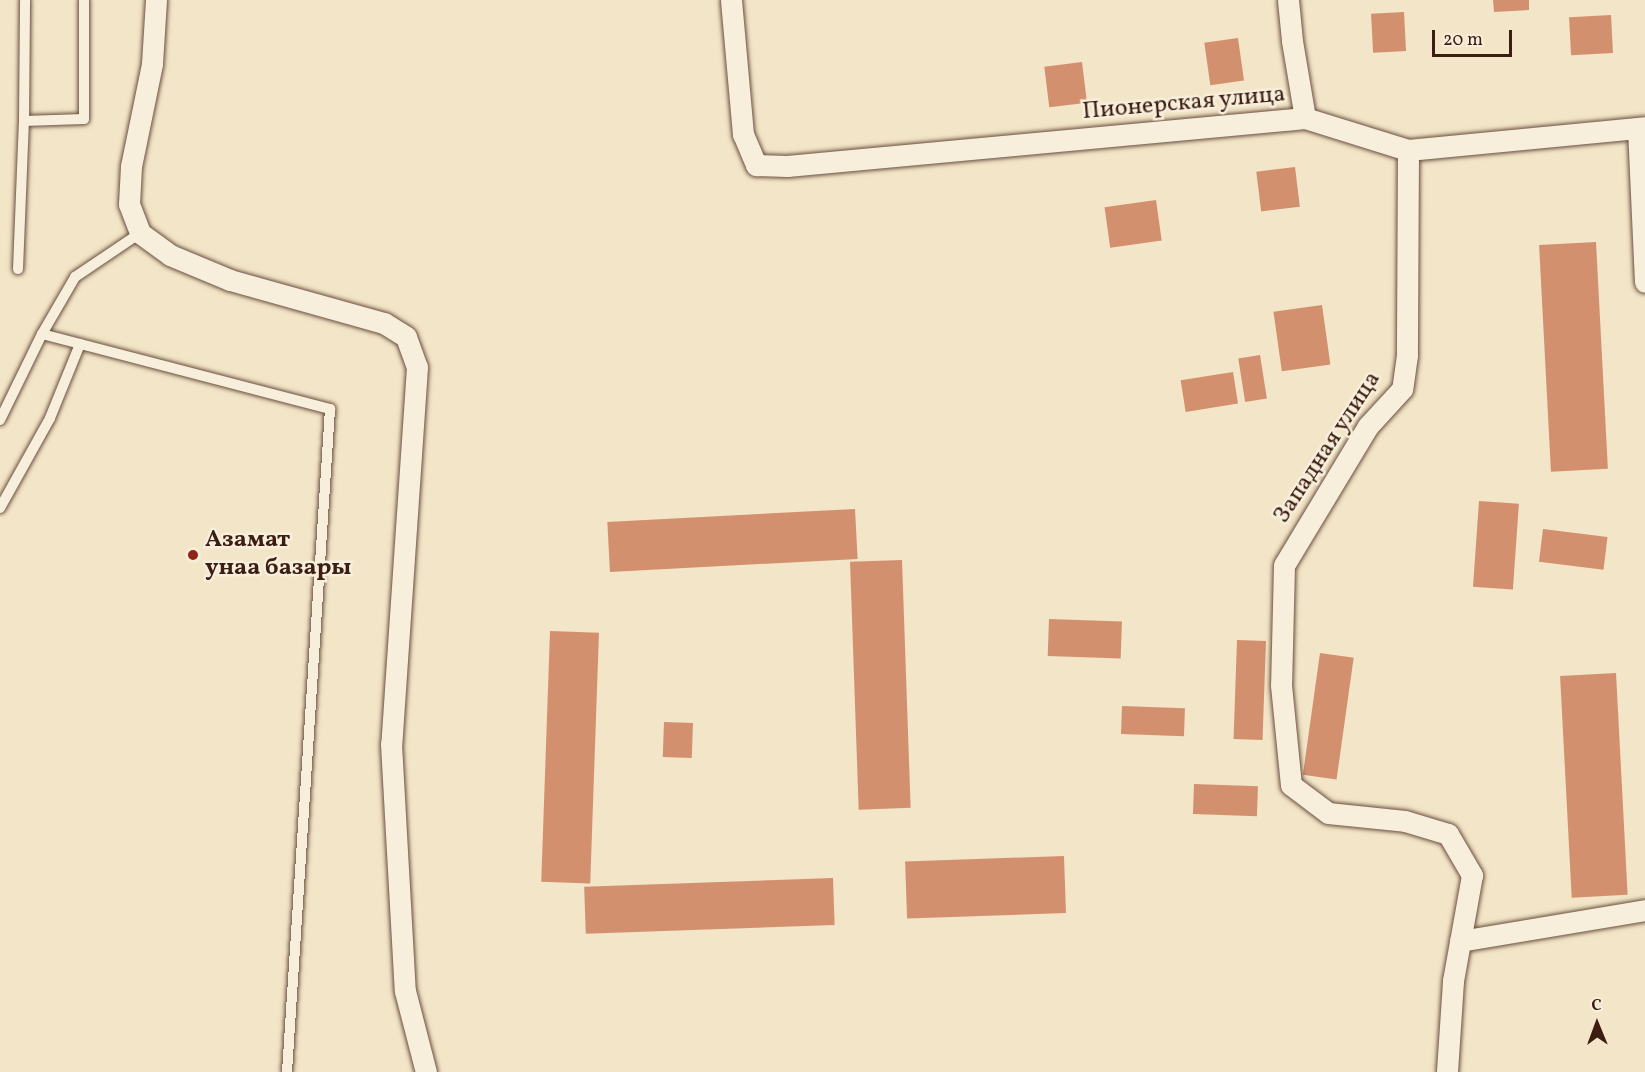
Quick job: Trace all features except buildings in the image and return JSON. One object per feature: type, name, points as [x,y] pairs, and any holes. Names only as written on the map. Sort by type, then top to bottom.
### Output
[{"type":"street","points":[[156,0],[152,64],[131,166],[129,204],[140,232],[170,255],[230,280],[384,323],[406,337],[417,367],[391,744],[405,991],[426,1072]]},
{"type":"street","name":"Пионерская улица","points":[[731,0],[742,134],[756,165],[787,166],[1305,118],[1408,150],[1642,127]]},
{"type":"street","points":[[1288,0],[1305,118]]},
{"type":"street","points":[[1642,127],[1645,282]]},
{"type":"street","name":"Западная улица","points":[[1408,150],[1407,355],[1402,389],[1368,426],[1284,565],[1281,685],[1291,785],[1328,813],[1405,821],[1448,834],[1472,875],[1453,981],[1446,1072]]},
{"type":"street","points":[[1460,940],[1645,910]]},
{"type":"lane","points":[[18,269],[24,121],[25,0]]},
{"type":"lane","points":[[24,121],[84,119],[84,0]]},
{"type":"lane","points":[[0,420],[42,333],[75,277],[140,232]]},
{"type":"lane","points":[[42,333],[330,409],[287,1072]]},
{"type":"lane","points":[[0,508],[50,418],[80,344]]},
{"type":"place","name":"Азамат унаа базары","points":[[193,555]]}]
